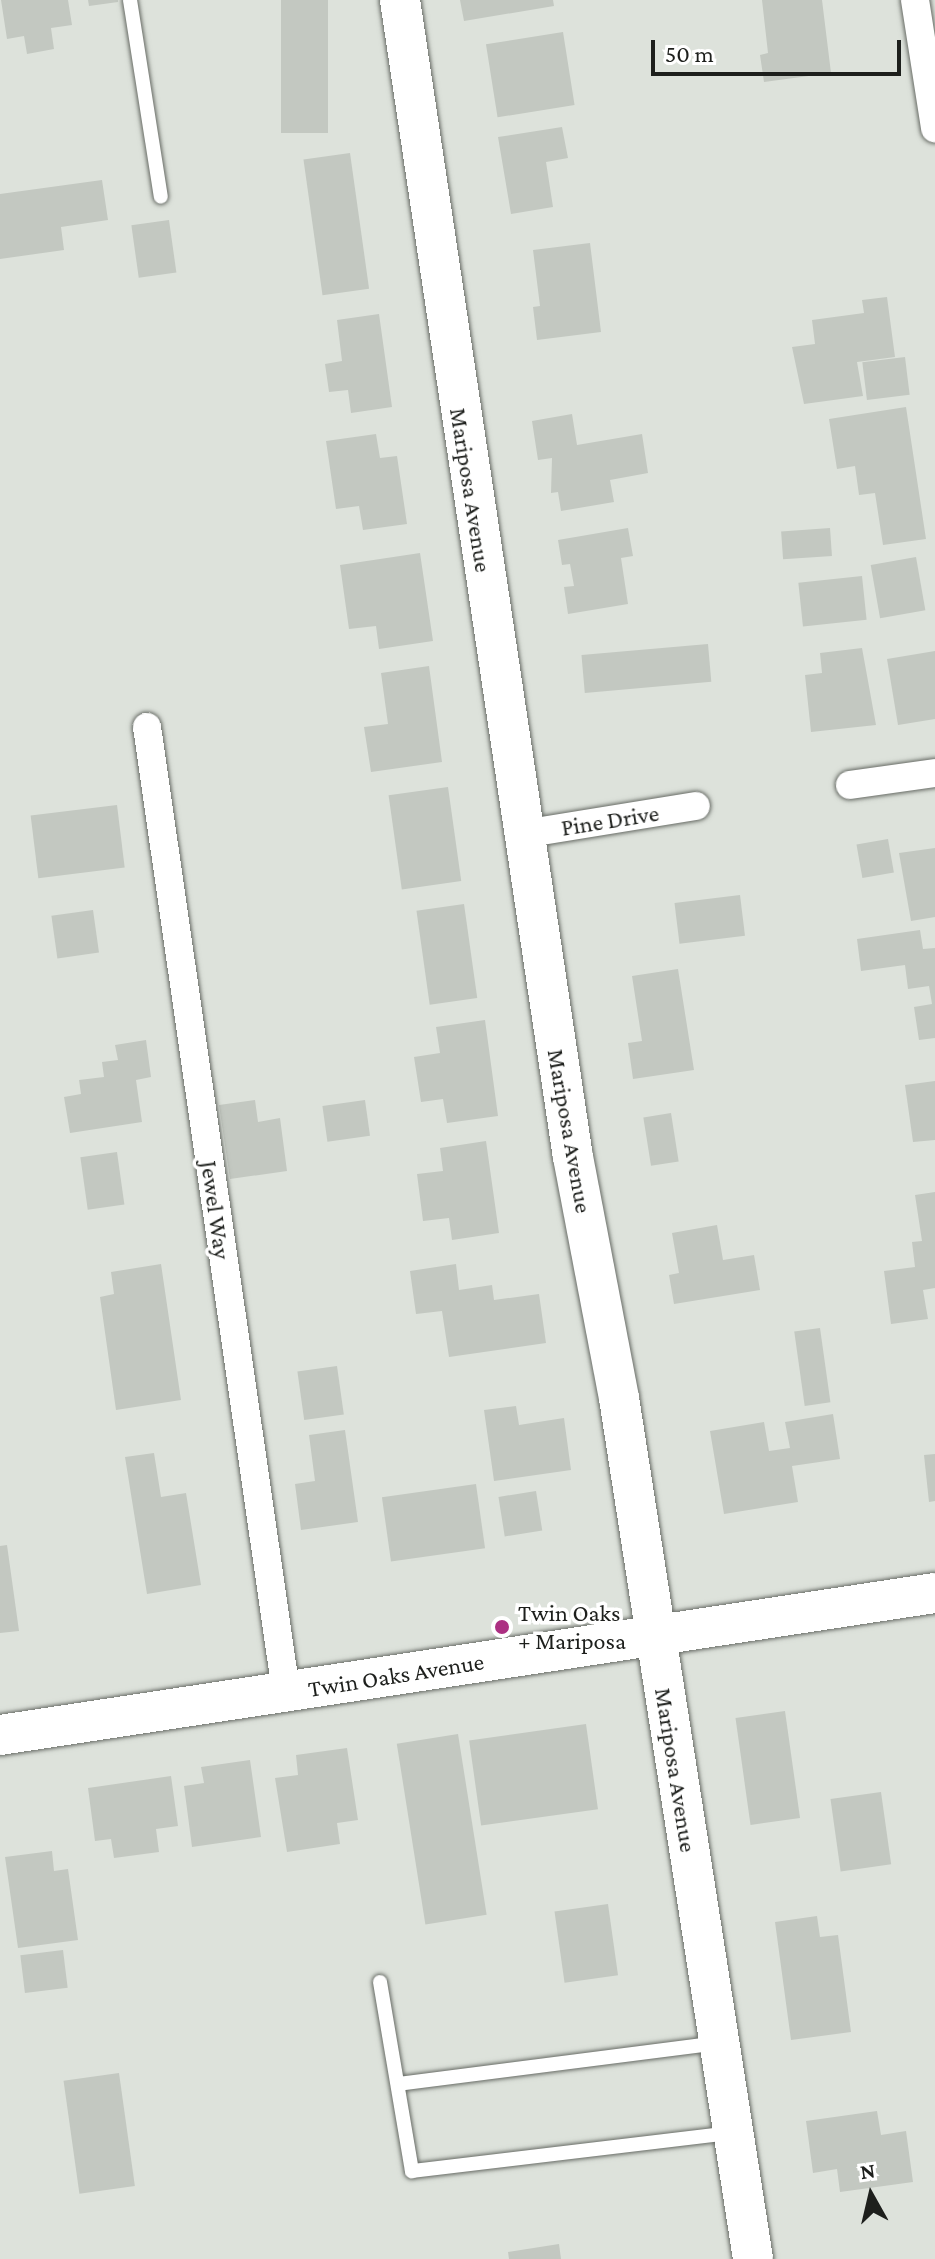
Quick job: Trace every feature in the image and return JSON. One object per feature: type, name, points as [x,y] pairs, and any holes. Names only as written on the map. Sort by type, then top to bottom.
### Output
[{"type":"street","name":"Mariposa Avenue","points":[[400,0],[573,1157],[619,1398],[653,1636],[753,2259]]},
{"type":"street","points":[[915,0],[935,128]]},
{"type":"street","name":"Jewel Way","points":[[147,727],[286,1692]]},
{"type":"street","points":[[850,785],[935,773]]},
{"type":"street","name":"Pine Drive","points":[[523,834],[696,806]]},
{"type":"street","name":"Twin Oaks Avenue","points":[[0,1735],[935,1593]]},
{"type":"lane","points":[[130,0],[161,197]]},
{"type":"lane","points":[[380,1982],[412,2171],[734,2132]]},
{"type":"lane","points":[[398,2084],[720,2042]]},
{"type":"building","points":[[1,0],[68,0],[72,25],[51,28],[54,49],[27,54],[24,36],[7,39]]},
{"type":"building","points":[[88,0],[118,0],[118,2],[89,6]]},
{"type":"building","points":[[281,0],[328,0],[328,133],[281,133]]},
{"type":"building","points":[[460,0],[553,0],[554,6],[464,21]]},
{"type":"building","points":[[762,0],[822,0],[831,73],[764,82],[760,55],[768,53]]},
{"type":"building","points":[[563,32],[575,105],[498,117],[486,44]]},
{"type":"building","points":[[562,127],[568,158],[546,162],[553,207],[511,214],[498,137]]},
{"type":"building","points":[[350,153],[369,289],[323,295],[303,160]]},
{"type":"building","points":[[102,180],[108,220],[61,227],[64,250],[0,259],[0,194]]},
{"type":"building","points":[[169,220],[176,272],[139,278],[131,225]]},
{"type":"building","points":[[590,243],[601,332],[537,340],[533,307],[540,306],[533,250]]},
{"type":"building","points":[[887,297],[895,357],[857,362],[863,396],[804,404],[792,347],[815,344],[812,320],[864,313],[862,300]]},
{"type":"building","points":[[379,314],[392,407],[351,413],[348,390],[329,392],[325,364],[342,361],[337,320]]},
{"type":"building","points":[[905,357],[910,395],[867,400],[862,362]]},
{"type":"building","points":[[906,407],[926,539],[883,545],[875,493],[859,495],[855,466],[837,469],[829,419]]},
{"type":"building","points":[[572,414],[577,445],[642,434],[648,473],[610,480],[614,502],[561,511],[558,492],[551,493],[552,458],[538,460],[532,421]]},
{"type":"building","points":[[376,434],[380,458],[397,456],[407,524],[363,530],[359,506],[336,509],[326,441]]},
{"type":"building","points":[[628,528],[633,556],[621,558],[628,604],[568,614],[564,587],[574,586],[570,564],[562,565],[558,540]]},
{"type":"building","points":[[830,528],[832,556],[783,559],[781,531]]},
{"type":"building","points":[[420,553],[433,641],[379,649],[376,626],[349,629],[340,565]]},
{"type":"building","points":[[916,557],[925,610],[880,618],[871,565]]},
{"type":"building","points":[[862,576],[867,620],[803,626],[798,583]]},
{"type":"building","points":[[708,644],[711,682],[585,693],[581,655]]},
{"type":"building","points":[[862,648],[876,725],[811,732],[805,675],[822,673],[820,653]]},
{"type":"building","points":[[935,651],[935,719],[898,725],[887,659]]},
{"type":"building","points":[[429,666],[442,762],[371,772],[364,727],[388,724],[381,673]]},
{"type":"building","points":[[448,787],[461,881],[402,889],[389,795]]},
{"type":"building","points":[[117,805],[125,868],[38,878],[31,816]]},
{"type":"building","points":[[888,839],[894,872],[862,878],[856,845]]},
{"type":"building","points":[[935,848],[935,917],[911,921],[899,853]]},
{"type":"building","points":[[740,895],[745,936],[679,944],[674,903]]},
{"type":"building","points":[[464,904],[477,998],[430,1005],[416,911]]},
{"type":"building","points":[[93,910],[99,953],[57,958],[51,916]]},
{"type":"building","points":[[920,930],[923,949],[935,948],[935,1038],[919,1040],[914,1007],[932,1004],[929,986],[908,989],[905,965],[861,971],[857,939]]},
{"type":"building","points":[[678,969],[694,1070],[633,1079],[628,1043],[642,1041],[632,976]]},
{"type":"building","points":[[485,1020],[498,1116],[447,1123],[443,1099],[421,1102],[414,1057],[440,1053],[436,1027]]},
{"type":"building","points":[[146,1040],[151,1077],[136,1080],[142,1122],[70,1133],[64,1097],[81,1094],[79,1080],[104,1077],[102,1062],[118,1060],[115,1045]]},
{"type":"building","points":[[935,1081],[935,1140],[913,1142],[905,1085]]},
{"type":"building","points":[[255,1100],[258,1122],[280,1118],[287,1171],[230,1179],[219,1105]]},
{"type":"building","points":[[365,1100],[370,1136],[327,1142],[322,1106]]},
{"type":"building","points":[[671,1113],[679,1161],[651,1166],[643,1117]]},
{"type":"building","points":[[486,1141],[499,1233],[452,1240],[449,1218],[423,1221],[417,1174],[443,1171],[440,1148]]},
{"type":"building","points":[[117,1152],[124,1204],[88,1210],[80,1157]]},
{"type":"building","points":[[935,1192],[935,1288],[923,1290],[928,1319],[891,1324],[884,1271],[915,1267],[912,1242],[922,1241],[915,1195]]},
{"type":"building","points":[[717,1225],[723,1260],[754,1255],[760,1290],[674,1304],[669,1275],[679,1273],[672,1233]]},
{"type":"building","points":[[161,1264],[181,1400],[116,1410],[100,1297],[114,1294],[111,1272]]},
{"type":"building","points":[[456,1264],[459,1290],[492,1285],[494,1300],[539,1294],[546,1343],[449,1357],[442,1311],[416,1314],[410,1271]]},
{"type":"building","points":[[820,1328],[830,1402],[805,1406],[794,1332]]},
{"type":"building","points":[[337,1366],[344,1415],[304,1420],[297,1372]]},
{"type":"building","points":[[516,1406],[519,1425],[564,1418],[571,1470],[494,1481],[484,1410]]},
{"type":"building","points":[[833,1414],[840,1459],[792,1466],[798,1502],[724,1514],[710,1431],[764,1422],[769,1451],[790,1448],[785,1422]]},
{"type":"building","points":[[345,1430],[358,1522],[301,1530],[295,1484],[315,1481],[309,1435]]},
{"type":"building","points":[[154,1453],[161,1497],[186,1493],[201,1585],[147,1594],[125,1457]]},
{"type":"building","points":[[935,1454],[935,1501],[929,1502],[924,1455]]},
{"type":"building","points":[[476,1484],[485,1548],[391,1562],[382,1497]]},
{"type":"building","points":[[536,1491],[542,1531],[505,1536],[498,1497]]},
{"type":"building","points":[[7,1545],[19,1631],[0,1633],[0,1546]]},
{"type":"building","points":[[785,1711],[800,1818],[751,1825],[735,1718]]},
{"type":"building","points":[[586,1724],[598,1809],[481,1826],[469,1740]]},
{"type":"building","points":[[458,1734],[487,1915],[425,1924],[397,1744]]},
{"type":"building","points":[[347,1748],[358,1820],[337,1823],[340,1844],[287,1852],[275,1778],[298,1775],[296,1755]]},
{"type":"building","points":[[250,1760],[261,1837],[192,1847],[184,1786],[204,1783],[201,1767]]},
{"type":"building","points":[[171,1776],[178,1826],[156,1829],[159,1852],[114,1858],[111,1839],[95,1841],[88,1788]]},
{"type":"building","points":[[881,1792],[891,1864],[841,1871],[830,1799]]},
{"type":"building","points":[[52,1851],[54,1871],[68,1869],[78,1940],[18,1948],[5,1857]]},
{"type":"building","points":[[608,1904],[618,1975],[565,1983],[555,1912]]},
{"type":"building","points":[[817,1916],[820,1937],[838,1935],[851,2032],[791,2040],[775,1922]]},
{"type":"building","points":[[63,1950],[68,1988],[25,1993],[20,1955]]},
{"type":"building","points":[[119,2073],[135,2186],[79,2194],[64,2081]]},
{"type":"building","points":[[877,2111],[881,2135],[906,2131],[913,2182],[840,2192],[837,2169],[813,2173],[806,2121]]},
{"type":"building","points":[[559,2244],[561,2259],[509,2259],[508,2252]]},
{"type":"place","name":"Twin Oaks + Mariposa","points":[[502,1627]]}]
